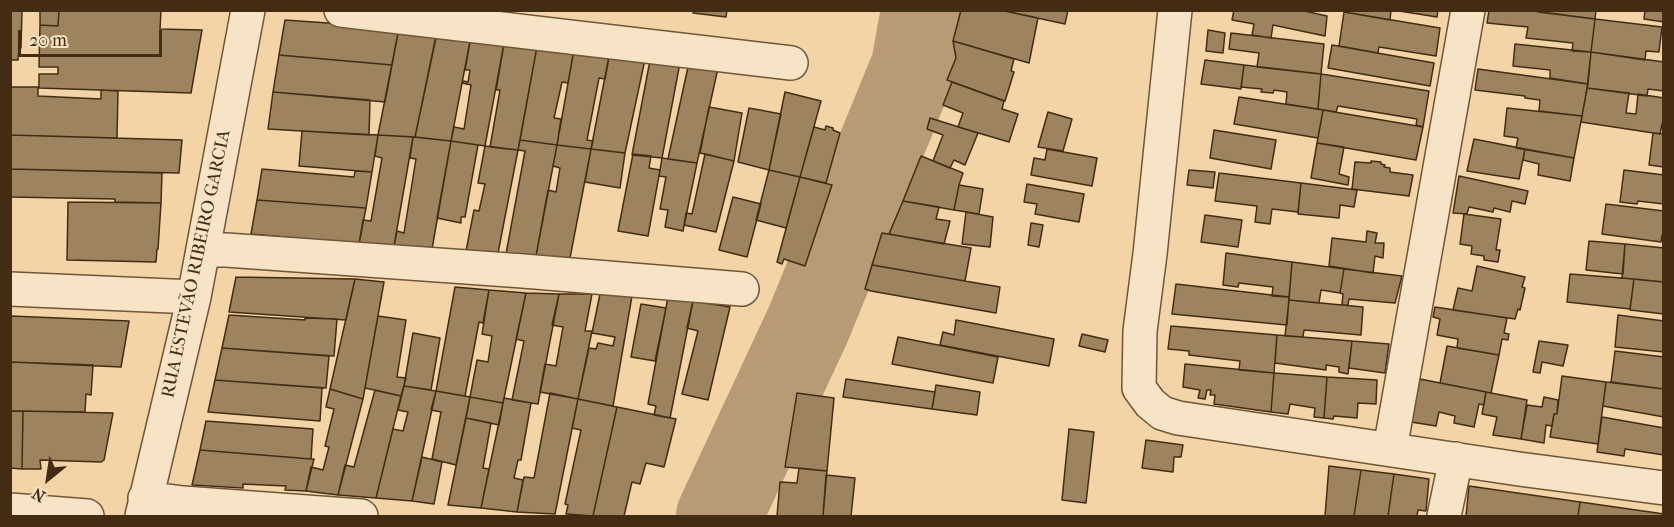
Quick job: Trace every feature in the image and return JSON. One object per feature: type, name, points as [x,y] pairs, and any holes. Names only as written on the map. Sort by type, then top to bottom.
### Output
[{"type":"street","name":"RUA ESTEVÃO RIBEIRO GARCIA","points":[[144,507],[204,250],[248,10]]},
{"type":"street","points":[[341,10],[791,63]]},
{"type":"street","points":[[1175,10],[1140,331],[1139,388],[1150,403],[1162,413],[1178,418],[1519,469],[1664,488]]},
{"type":"street","points":[[1390,449],[1468,10]]},
{"type":"street","points":[[204,250],[742,289]]},
{"type":"street","points":[[10,289],[194,297]]},
{"type":"street","points":[[1444,516],[1456,459]]},
{"type":"street","points":[[144,507],[183,503],[361,516]]},
{"type":"street","points":[[10,510],[87,516]]},
{"type":"building","points":[[10,10],[22,10],[21,48],[19,48],[18,60],[10,60]]},
{"type":"building","points":[[40,10],[59,10],[58,26],[40,25]]},
{"type":"building","points":[[59,10],[161,10],[160,29],[202,30],[191,93],[39,88],[39,74],[58,74],[58,67],[39,67],[40,25],[58,26]]},
{"type":"building","points":[[694,10],[727,10],[726,17],[693,13]]},
{"type":"building","points":[[961,10],[1000,10],[1038,18],[1029,63],[953,41]]},
{"type":"building","points":[[1000,10],[1068,10],[1065,24]]},
{"type":"building","points":[[1234,10],[1300,10],[1327,16],[1325,36],[1273,25],[1271,38],[1252,35],[1254,24],[1232,20]]},
{"type":"building","points":[[1344,10],[1391,10],[1390,20],[1344,12]]},
{"type":"building","points":[[1393,10],[1438,10],[1437,17]]},
{"type":"building","points":[[1489,10],[1526,10],[1595,19],[1591,52],[1572,51],[1573,43],[1526,38],[1528,27],[1487,23]]},
{"type":"building","points":[[1538,10],[1596,10],[1595,19],[1538,12]]},
{"type":"building","points":[[1645,10],[1664,10],[1664,22],[1644,19]]},
{"type":"building","points":[[1344,12],[1440,28],[1436,56],[1379,47],[1378,53],[1339,46]]},
{"type":"building","points":[[1595,19],[1662,27],[1659,52],[1646,51],[1645,60],[1591,52]]},
{"type":"building","points":[[285,20],[399,28],[392,65],[279,55]]},
{"type":"building","points":[[399,28],[437,31],[415,137],[378,135]]},
{"type":"building","points":[[1208,30],[1225,33],[1223,53],[1206,51]]},
{"type":"building","points":[[437,33],[471,36],[451,141],[415,137]]},
{"type":"building","points":[[1231,33],[1324,44],[1321,74],[1257,67],[1259,53],[1229,49]]},
{"type":"building","points":[[471,36],[505,38],[485,146],[451,141],[454,127],[464,129],[471,85],[462,83],[463,81],[468,82],[470,70],[465,70]]},
{"type":"building","points":[[505,38],[538,41],[518,150],[490,147],[500,90],[496,90]]},
{"type":"building","points":[[538,41],[575,44],[568,83],[562,82],[554,118],[561,119],[557,145],[520,140]]},
{"type":"building","points":[[953,41],[1014,59],[1011,71],[1014,72],[1005,101],[947,80],[956,58]]},
{"type":"building","points":[[575,44],[611,46],[605,79],[599,78],[587,140],[593,141],[591,149],[557,145]]},
{"type":"building","points":[[1515,44],[1591,52],[1588,84],[1550,78],[1550,70],[1513,66]]},
{"type":"building","points":[[1332,45],[1434,63],[1430,86],[1328,68]]},
{"type":"building","points":[[611,46],[647,50],[625,153],[591,149]]},
{"type":"building","points":[[652,50],[682,52],[662,158],[632,155]]},
{"type":"building","points":[[1591,52],[1664,62],[1664,91],[1648,89],[1647,96],[1587,88]]},
{"type":"building","points":[[691,53],[720,59],[697,163],[668,159]]},
{"type":"building","points":[[279,55],[392,65],[385,102],[273,92]]},
{"type":"building","points":[[1205,60],[1244,65],[1241,89],[1201,84]]},
{"type":"building","points":[[1244,65],[1321,74],[1318,109],[1286,104],[1287,92],[1274,90],[1273,93],[1261,92],[1262,89],[1241,87]]},
{"type":"building","points":[[1478,69],[1588,84],[1582,116],[1539,111],[1540,100],[1525,98],[1525,96],[1475,90]]},
{"type":"building","points":[[1321,74],[1429,91],[1423,127],[1416,125],[1417,119],[1338,106],[1336,112],[1318,109]]},
{"type":"building","points":[[952,82],[1004,101],[1002,109],[1018,114],[1009,142],[958,127],[963,113],[943,105]]},
{"type":"building","points":[[10,87],[38,87],[38,96],[101,99],[101,90],[118,91],[117,138],[10,135]]},
{"type":"building","points":[[1587,88],[1629,93],[1626,113],[1636,114],[1638,94],[1664,98],[1664,124],[1662,124],[1660,134],[1581,122]]},
{"type":"building","points":[[273,92],[370,100],[369,135],[268,129]]},
{"type":"building","points":[[785,92],[821,101],[800,177],[769,170]]},
{"type":"building","points":[[1239,97],[1323,110],[1318,138],[1234,124]]},
{"type":"building","points":[[709,107],[742,113],[734,161],[700,153]]},
{"type":"building","points":[[749,108],[781,114],[769,170],[738,162]]},
{"type":"building","points":[[1507,108],[1582,116],[1574,158],[1516,148],[1518,138],[1504,136]]},
{"type":"building","points":[[1323,110],[1423,127],[1416,160],[1317,143]]},
{"type":"building","points":[[1048,112],[1072,119],[1063,151],[1038,147]]},
{"type":"building","points":[[930,118],[978,133],[965,165],[954,160],[950,168],[933,161],[943,135],[927,129]]},
{"type":"building","points":[[826,126],[840,133],[826,183],[800,177],[814,127],[825,130]]},
{"type":"building","points":[[1214,130],[1276,140],[1271,169],[1210,158]]},
{"type":"building","points":[[302,131],[378,135],[372,172],[299,166]]},
{"type":"building","points":[[1653,133],[1664,134],[1664,167],[1649,165]]},
{"type":"building","points":[[10,135],[182,140],[179,173],[10,169]]},
{"type":"building","points":[[378,135],[413,137],[394,246],[359,244],[363,220],[371,221],[382,158],[375,156]]},
{"type":"building","points":[[413,137],[451,141],[432,249],[394,246],[397,231],[404,233],[416,159],[410,158]]},
{"type":"building","points":[[1474,139],[1525,149],[1519,179],[1467,171]]},
{"type":"building","points":[[520,140],[557,145],[536,256],[506,254],[525,151],[518,150]]},
{"type":"building","points":[[451,141],[478,145],[465,217],[461,217],[461,223],[437,218]]},
{"type":"building","points":[[1317,143],[1344,147],[1339,174],[1349,177],[1348,185],[1311,178]]},
{"type":"building","points":[[557,145],[591,149],[570,258],[536,256],[548,190],[556,192],[560,168],[553,166]]},
{"type":"building","points":[[485,146],[518,150],[498,253],[466,251],[474,210],[479,211],[485,184],[478,183]]},
{"type":"building","points":[[591,149],[625,153],[620,188],[585,182]]},
{"type":"building","points":[[1047,149],[1097,158],[1092,186],[1031,175],[1034,158],[1045,160]]},
{"type":"building","points":[[1525,149],[1574,158],[1570,181],[1538,175],[1539,164],[1523,160]]},
{"type":"building","points":[[633,154],[651,156],[649,168],[660,170],[648,236],[618,231]]},
{"type":"building","points":[[705,154],[734,161],[716,232],[684,225],[686,213],[692,214]]},
{"type":"building","points":[[921,156],[963,173],[954,210],[903,201]]},
{"type":"building","points":[[662,158],[697,163],[683,231],[665,227],[668,210],[660,209],[666,177],[659,176]]},
{"type":"building","points":[[1371,161],[1381,162],[1385,165],[1384,167],[1390,168],[1390,172],[1413,175],[1409,196],[1352,189],[1355,162],[1371,163]]},
{"type":"building","points":[[10,169],[162,173],[161,203],[115,202],[115,199],[10,197]]},
{"type":"building","points":[[262,169],[354,177],[355,171],[372,172],[366,208],[257,200]]},
{"type":"building","points":[[769,170],[800,177],[786,228],[756,220]]},
{"type":"building","points":[[1189,170],[1215,172],[1213,188],[1187,185]]},
{"type":"building","points":[[1624,170],[1664,175],[1664,204],[1638,201],[1637,204],[1620,202]]},
{"type":"building","points":[[1219,173],[1301,183],[1298,212],[1272,209],[1270,224],[1255,222],[1257,206],[1215,201]]},
{"type":"building","points":[[1459,176],[1528,191],[1525,204],[1512,201],[1510,212],[1494,208],[1493,212],[1469,207],[1467,214],[1453,213]]},
{"type":"building","points":[[800,177],[832,185],[805,266],[784,259],[782,264],[777,262]]},
{"type":"building","points":[[1301,183],[1357,190],[1354,207],[1340,205],[1339,218],[1298,214]]},
{"type":"building","points":[[1027,184],[1084,194],[1079,222],[1035,214],[1037,204],[1024,202]]},
{"type":"building","points":[[959,185],[983,189],[979,214],[954,210]]},
{"type":"building","points":[[733,197],[761,204],[747,257],[719,250]]},
{"type":"building","points":[[257,200],[366,208],[359,244],[251,234]]},
{"type":"building","points":[[903,201],[939,207],[936,219],[950,221],[944,244],[889,234]]},
{"type":"building","points":[[68,202],[161,203],[156,262],[67,260]]},
{"type":"building","points":[[1606,204],[1664,211],[1664,235],[1662,235],[1661,242],[1602,234]]},
{"type":"building","points":[[966,212],[993,217],[990,247],[962,244]]},
{"type":"building","points":[[1464,214],[1501,219],[1496,250],[1500,250],[1498,262],[1484,260],[1484,256],[1471,254],[1472,246],[1460,244]]},
{"type":"building","points":[[1205,215],[1242,220],[1238,247],[1201,242]]},
{"type":"building","points":[[1031,223],[1043,225],[1039,247],[1028,245]]},
{"type":"building","points":[[1367,231],[1377,233],[1375,243],[1384,243],[1383,258],[1375,256],[1373,273],[1329,266],[1332,238],[1366,242]]},
{"type":"building","points":[[882,233],[971,248],[965,281],[872,265]]},
{"type":"building","points":[[1589,241],[1625,244],[1623,274],[1586,270]]},
{"type":"building","points":[[1625,244],[1664,248],[1664,282],[1622,278]]},
{"type":"building","points":[[1226,253],[1292,262],[1289,297],[1272,296],[1273,287],[1239,283],[1238,287],[1223,285]]},
{"type":"building","points":[[1292,262],[1344,269],[1340,293],[1321,290],[1319,303],[1289,300]]},
{"type":"building","points":[[872,265],[1000,287],[996,313],[865,289]]},
{"type":"building","points":[[1477,266],[1525,277],[1520,310],[1518,309],[1515,319],[1453,310],[1458,288],[1472,291]]},
{"type":"building","points":[[1344,269],[1402,276],[1395,303],[1349,299],[1348,305],[1342,305],[1343,294],[1340,293]]},
{"type":"building","points":[[1570,274],[1634,279],[1630,309],[1567,302]]},
{"type":"building","points":[[236,277],[355,279],[346,320],[229,312]]},
{"type":"building","points":[[355,279],[384,282],[363,399],[330,389]]},
{"type":"building","points":[[1634,279],[1664,282],[1664,314],[1630,310]]},
{"type":"building","points":[[1176,284],[1289,297],[1287,325],[1172,314]]},
{"type":"building","points":[[455,287],[489,290],[483,323],[479,322],[465,396],[436,391]]},
{"type":"building","points":[[489,290],[526,293],[503,403],[470,397],[477,360],[488,362],[492,336],[482,334]]},
{"type":"building","points":[[526,293],[559,294],[538,404],[512,400],[524,341],[516,339]]},
{"type":"building","points":[[559,294],[592,294],[585,331],[592,331],[578,399],[540,392],[545,364],[556,366],[563,327],[552,325]]},
{"type":"building","points":[[600,294],[632,296],[613,406],[578,399],[589,348],[596,349],[598,343],[613,346],[615,337],[592,333]]},
{"type":"building","points":[[668,297],[693,301],[670,418],[654,415],[656,406],[648,404]]},
{"type":"building","points":[[1289,300],[1363,307],[1361,335],[1304,330],[1303,337],[1285,336]]},
{"type":"building","points":[[693,301],[730,307],[708,400],[682,394],[698,331],[687,328]]},
{"type":"building","points":[[641,304],[666,308],[655,361],[631,357]]},
{"type":"building","points":[[1435,307],[1507,318],[1504,333],[1509,334],[1508,340],[1502,339],[1499,355],[1457,348],[1458,339],[1437,335],[1440,319],[1433,317]]},
{"type":"building","points":[[229,315],[305,320],[305,318],[337,319],[334,356],[222,348]]},
{"type":"building","points":[[1618,315],[1664,321],[1664,352],[1615,347]]},
{"type":"building","points":[[11,316],[129,321],[121,367],[11,362]]},
{"type":"building","points":[[378,316],[406,320],[397,377],[406,378],[401,396],[365,388]]},
{"type":"building","points":[[956,320],[1054,339],[1049,366],[940,345],[943,332],[954,335]]},
{"type":"building","points":[[1171,326],[1277,335],[1274,373],[1239,370],[1240,361],[1189,355],[1189,351],[1168,349]]},
{"type":"building","points":[[413,333],[440,338],[431,390],[404,386]]},
{"type":"building","points":[[1082,334],[1108,340],[1105,352],[1079,346]]},
{"type":"building","points":[[1277,335],[1352,341],[1348,374],[1339,372],[1339,367],[1326,365],[1326,370],[1275,363]]},
{"type":"building","points":[[898,337],[998,357],[993,383],[892,364]]},
{"type":"building","points":[[1352,341],[1389,344],[1385,373],[1349,368]]},
{"type":"building","points":[[1539,341],[1568,345],[1563,366],[1542,362],[1540,373],[1533,372]]},
{"type":"building","points":[[1447,346],[1499,355],[1491,393],[1440,383]]},
{"type":"building","points":[[222,348],[329,356],[326,388],[215,380]]},
{"type":"building","points":[[1615,351],[1664,357],[1664,389],[1611,382]]},
{"type":"building","points":[[10,362],[93,365],[91,395],[86,394],[85,412],[10,411]]},
{"type":"building","points":[[1185,364],[1274,373],[1271,412],[1214,404],[1215,395],[1210,395],[1211,390],[1207,390],[1205,399],[1198,398],[1200,390],[1183,387]]},
{"type":"building","points":[[1274,373],[1327,377],[1324,418],[1314,417],[1315,408],[1290,404],[1288,414],[1271,412]]},
{"type":"building","points":[[1562,376],[1606,382],[1598,444],[1550,437],[1554,414],[1557,414]]},
{"type":"building","points":[[1327,377],[1377,380],[1376,404],[1358,403],[1357,418],[1334,416],[1333,419],[1324,418]]},
{"type":"building","points":[[846,379],[935,392],[932,409],[843,397]]},
{"type":"building","points":[[1420,379],[1486,392],[1484,405],[1479,404],[1474,427],[1454,423],[1455,416],[1439,412],[1436,426],[1411,422]]},
{"type":"building","points":[[215,380],[322,388],[320,421],[208,412]]},
{"type":"building","points":[[1606,382],[1664,389],[1664,417],[1603,406]]},
{"type":"building","points":[[936,385],[980,392],[977,415],[932,409]]},
{"type":"building","points":[[404,386],[436,391],[412,501],[376,498],[393,429],[403,431],[408,412],[398,410]]},
{"type":"building","points":[[330,389],[363,399],[338,495],[306,491],[311,467],[323,470],[329,447],[325,446],[334,409],[326,407]]},
{"type":"building","points":[[375,390],[401,396],[376,498],[338,495],[345,465],[354,467]]},
{"type":"building","points":[[436,391],[470,397],[456,465],[432,459],[441,412],[431,410]]},
{"type":"building","points":[[1486,392],[1527,400],[1521,439],[1493,435],[1497,417],[1482,414]]},
{"type":"building","points":[[550,393],[578,399],[555,514],[517,512],[524,477],[534,478]]},
{"type":"building","points":[[797,393],[834,398],[827,471],[785,467]]},
{"type":"building","points":[[470,397],[503,403],[499,425],[466,418]]},
{"type":"building","points":[[1544,397],[1558,400],[1557,414],[1554,414],[1552,426],[1546,425],[1544,443],[1521,439],[1527,405],[1542,407]]},
{"type":"building","points":[[504,398],[531,403],[521,460],[518,460],[514,478],[523,480],[517,512],[481,508]]},
{"type":"building","points":[[578,399],[617,407],[593,516],[566,514],[568,505],[565,504],[581,430],[572,428]]},
{"type":"building","points":[[617,407],[676,419],[664,467],[646,463],[640,484],[632,482],[624,516],[593,516]]},
{"type":"building","points":[[10,411],[23,411],[22,469],[10,468]]},
{"type":"building","points":[[23,411],[113,413],[104,460],[101,462],[40,460],[41,469],[22,469]]},
{"type":"building","points":[[1602,417],[1664,428],[1664,455],[1625,449],[1624,456],[1597,452]]},
{"type":"building","points":[[466,418],[491,423],[483,468],[489,469],[481,508],[448,505]]},
{"type":"building","points":[[206,421],[313,429],[311,459],[200,450]]},
{"type":"building","points":[[1069,429],[1094,432],[1086,503],[1062,500]]},
{"type":"building","points":[[1146,440],[1183,445],[1181,457],[1174,457],[1173,472],[1142,468]]},
{"type":"building","points":[[200,450],[314,459],[306,491],[285,490],[286,486],[243,484],[243,488],[192,485]]},
{"type":"building","points":[[422,457],[442,462],[434,504],[412,501]]},
{"type":"building","points":[[1329,466],[1361,470],[1354,516],[1325,516]]},
{"type":"building","points":[[799,468],[827,471],[823,516],[777,516],[780,482],[797,483]]},
{"type":"building","points":[[1361,470],[1394,474],[1388,516],[1354,516]]},
{"type":"building","points":[[1394,474],[1429,479],[1426,511],[1418,510],[1417,516],[1388,516]]},
{"type":"building","points":[[826,475],[855,478],[851,516],[823,516]]},
{"type":"building","points":[[1469,486],[1580,502],[1578,516],[1466,516]]},
{"type":"building","points":[[1580,502],[1664,514],[1664,516],[1578,516]]},
{"type":"waterway","points":[[719,516],[808,325],[914,66],[924,10]]}]
